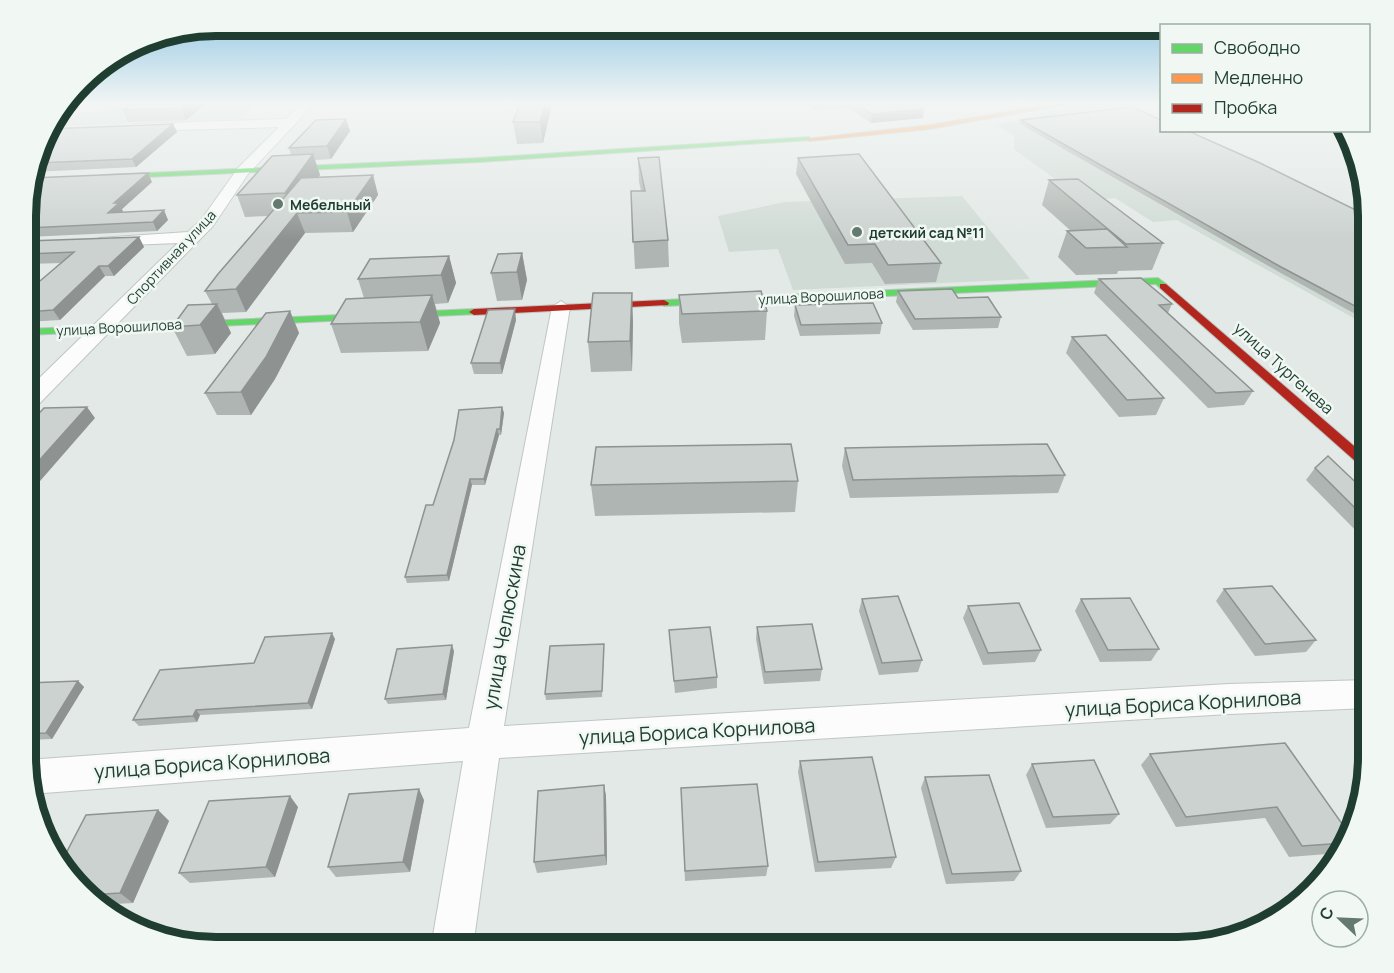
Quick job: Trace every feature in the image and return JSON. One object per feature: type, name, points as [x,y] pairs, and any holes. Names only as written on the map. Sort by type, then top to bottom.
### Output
[{"type":"street","name":"Спортивная улица","points":[[36,394],[207,223],[243,171],[264,149]]},
{"type":"street","points":[[89,177],[662,149]]},
{"type":"street","points":[[86,242],[193,237]]},
{"type":"street","name":"улица Ворошилова","points":[[36,331],[1158,281],[1177,296]]},
{"type":"street","name":"улица Тургенева","points":[[1177,296],[1358,456]]},
{"type":"street","name":"улица Челюскина","points":[[454,937],[484,742],[561,308]]},
{"type":"street","name":"улица Бориса Корнилова","points":[[37,776],[484,742],[1229,699],[1358,694]]},
{"type":"shaded area","points":[[1015,149],[1207,149],[1358,215],[1358,320],[1177,220],[1153,222],[1115,198],[1085,201]]},
{"type":"shaded area","name":"детский сад №11","points":[[962,196],[1030,279],[793,290],[778,249],[729,252],[718,216],[785,202]]},
{"type":"building","points":[[49,149],[143,149],[132,159],[45,163]]},
{"type":"building","points":[[1073,149],[1230,149],[1358,211],[1358,308],[1281,267]]},
{"type":"building","points":[[313,154],[285,193],[237,195],[272,156]]},
{"type":"building","points":[[859,154],[941,263],[888,265],[875,244],[848,245],[798,158]]},
{"type":"building","points":[[659,157],[668,240],[633,242],[631,191],[645,191],[638,158]]},
{"type":"building","points":[[148,173],[114,203],[119,203],[108,213],[164,210],[153,222],[36,228],[40,178]]},
{"type":"building","points":[[373,175],[347,212],[297,213],[236,289],[205,291],[301,178]]},
{"type":"building","points":[[1078,179],[1163,243],[1126,244],[1049,180]]},
{"type":"building","points":[[1107,229],[1127,247],[1086,248],[1067,231]]},
{"type":"building","points":[[139,237],[108,266],[99,266],[53,310],[36,311],[36,284],[74,252],[36,254],[36,241]]},
{"type":"building","points":[[522,253],[517,272],[491,273],[498,254]]},
{"type":"building","points":[[449,256],[441,275],[358,279],[370,259]]},
{"type":"building","points":[[1141,278],[1172,304],[1159,305],[1253,391],[1216,393],[1099,279]]},
{"type":"building","points":[[952,289],[958,298],[988,297],[1001,317],[915,319],[898,291]]},
{"type":"building","points":[[761,291],[767,311],[682,314],[679,295]]},
{"type":"building","points":[[593,293],[632,293],[630,341],[588,342]]},
{"type":"building","points":[[432,295],[420,322],[331,324],[346,299]]},
{"type":"building","points":[[873,303],[882,323],[801,325],[795,305]]},
{"type":"building","points":[[217,304],[200,325],[172,327],[188,305]]},
{"type":"building","points":[[515,309],[500,363],[471,363],[488,310]]},
{"type":"building","points":[[290,311],[266,357],[241,392],[205,393],[266,313]]},
{"type":"building","points":[[1106,335],[1164,398],[1127,400],[1072,337]]},
{"type":"building","points":[[87,407],[36,464],[36,416],[44,408]]},
{"type":"building","points":[[502,407],[500,429],[497,429],[484,479],[470,479],[447,575],[405,577],[426,505],[433,505],[454,440],[459,410]]},
{"type":"building","points":[[791,444],[798,481],[591,485],[596,447]]},
{"type":"building","points":[[1047,444],[1065,475],[853,480],[845,448]]},
{"type":"building","points":[[1328,456],[1358,484],[1358,511],[1315,468]]},
{"type":"building","points":[[1272,586],[1316,640],[1265,644],[1224,589]]},
{"type":"building","points":[[898,596],[922,660],[882,663],[862,599]]},
{"type":"building","points":[[1130,598],[1159,649],[1108,650],[1081,599]]},
{"type":"building","points":[[1019,603],[1041,650],[988,653],[968,606]]},
{"type":"building","points":[[812,624],[822,669],[765,672],[757,627]]},
{"type":"building","points":[[710,627],[717,677],[674,681],[669,630]]},
{"type":"building","points":[[332,633],[308,703],[196,710],[193,716],[133,720],[160,670],[254,663],[265,637]]},
{"type":"building","points":[[604,644],[602,691],[545,694],[550,646]]},
{"type":"building","points":[[452,645],[443,694],[385,699],[397,649]]},
{"type":"building","points":[[78,681],[46,733],[36,734],[36,683]]},
{"type":"building","points":[[1285,743],[1344,826],[1336,844],[1302,846],[1277,807],[1186,817],[1150,754]]},
{"type":"building","points":[[872,757],[896,857],[818,862],[800,761]]},
{"type":"building","points":[[1094,760],[1119,814],[1053,817],[1032,764]]},
{"type":"building","points":[[989,775],[1021,871],[952,874],[925,777]]},
{"type":"building","points":[[757,784],[768,866],[685,871],[681,788]]},
{"type":"building","points":[[604,785],[605,855],[534,862],[538,791]]},
{"type":"building","points":[[419,789],[403,862],[328,867],[349,794]]},
{"type":"building","points":[[290,796],[266,867],[179,873],[209,801]]},
{"type":"building","points":[[158,810],[120,893],[101,894],[65,855],[86,815]]},
{"type":"traffic: fast","points":[[104,177],[479,160],[645,149]]},
{"type":"traffic: fast","points":[[664,303],[1158,281],[1163,286]]},
{"type":"traffic: fast","points":[[36,332],[474,312]]},
{"type":"traffic: jam","points":[[1163,286],[1358,456]]},
{"type":"traffic: jam","points":[[474,312],[664,303]]},
{"type":"place","name":"Мебельный","points":[[278,204]]},
{"type":"place","name":"детский сад №11","points":[[857,232]]}]
